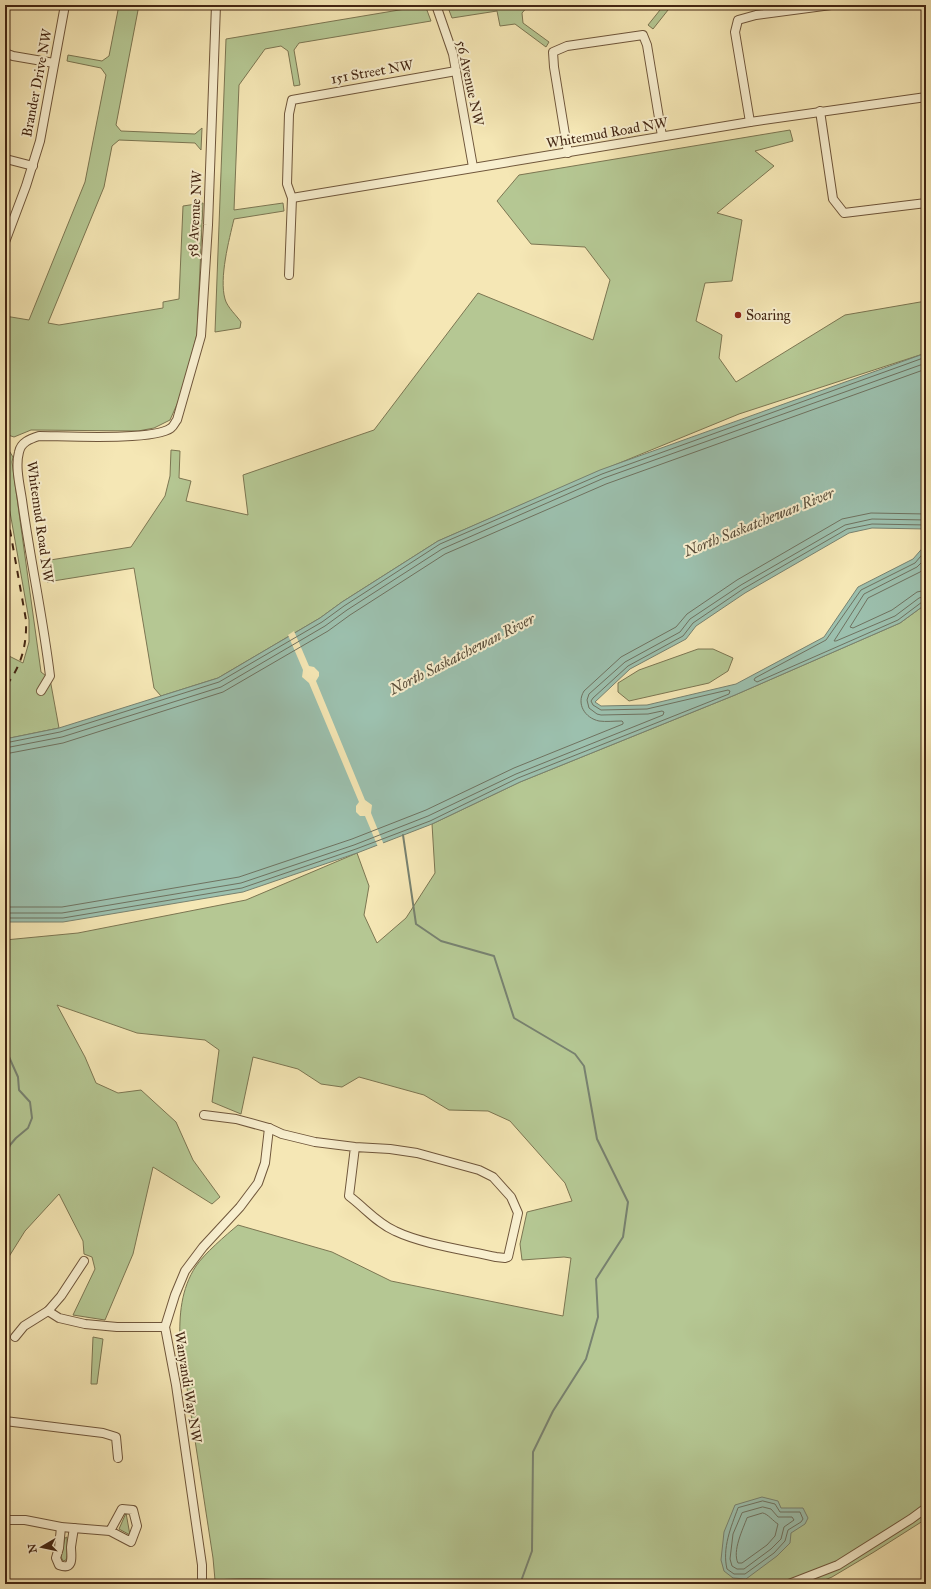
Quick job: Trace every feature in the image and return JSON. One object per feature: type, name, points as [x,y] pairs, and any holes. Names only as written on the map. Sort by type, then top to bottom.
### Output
[{"type":"street","name":"Brander Drive NW","points":[[5,242],[33,166],[40,141],[65,5]]},
{"type":"street","name":"58 Avenue NW","points":[[177,420],[201,336],[208,225],[216,5]]},
{"type":"street","name":"56 Avenue NW","points":[[436,5],[453,54],[473,167]]},
{"type":"street","points":[[750,122],[736,32],[738,20],[756,15],[831,5]]},
{"type":"street","points":[[568,152],[554,67],[554,52],[567,46],[643,35],[647,45],[662,136]]},
{"type":"street","points":[[5,53],[54,64]]},
{"type":"street","name":"151 Street NW","points":[[292,198],[287,184],[289,114],[292,100],[456,71]]},
{"type":"street","name":"Whitemud Road NW","points":[[292,198],[662,136],[820,111],[926,97]]},
{"type":"street","points":[[820,111],[833,199],[844,213],[926,203]]},
{"type":"street","points":[[6,159],[33,166]]},
{"type":"street","points":[[289,275],[292,198]]},
{"type":"street","name":"Whitemud Road NW","points":[[41,691],[50,676],[25,518],[18,463],[18,452],[21,446],[28,439],[39,436],[136,436],[155,434],[172,428],[177,420]]},
{"type":"street","points":[[204,1115],[236,1119],[269,1128],[282,1134],[315,1142],[417,1153],[479,1170],[493,1177],[511,1197],[518,1213],[508,1257],[496,1258],[424,1241],[395,1231],[374,1219],[367,1210],[349,1196],[355,1147]]},
{"type":"street","name":"Wanyandi Way NW","points":[[202,1584],[202,1565],[176,1385],[165,1327],[185,1270],[203,1247],[240,1207],[258,1183],[264,1163],[269,1128]]},
{"type":"street","points":[[15,1337],[24,1326],[48,1311],[61,1296],[84,1261]]},
{"type":"street","points":[[48,1311],[59,1318],[85,1324],[117,1327],[165,1327]]},
{"type":"street","points":[[5,1421],[103,1433],[116,1437],[118,1458]]},
{"type":"street","points":[[789,1584],[838,1565],[926,1508]]},
{"type":"street","points":[[5,1520],[25,1520],[61,1527],[110,1531]]},
{"type":"street","points":[[61,1527],[59,1548],[56,1558],[59,1565],[65,1566],[70,1564],[72,1558],[71,1548],[74,1528]]},
{"type":"green space","points":[[119,5],[139,5],[116,125],[121,131],[195,134],[202,128],[201,150],[195,143],[119,140],[112,146],[104,187],[48,323],[59,325],[163,308],[163,302],[179,299],[183,206],[203,203],[197,334],[178,402],[170,420],[154,428],[138,431],[31,430],[14,437],[5,434],[5,316],[29,320],[85,182],[106,75],[101,68],[67,61],[68,55],[102,61],[109,56]]},
{"type":"green space","points":[[416,5],[425,5],[431,21],[299,43],[294,50],[300,85],[294,86],[288,51],[281,46],[265,49],[239,85],[234,210],[283,203],[284,211],[234,219],[225,259],[223,290],[228,305],[241,322],[240,328],[215,332],[226,39],[411,8]]},
{"type":"green space","points":[[447,5],[529,5],[522,13],[523,23],[549,42],[546,47],[515,24],[500,26],[497,11],[452,18]]},
{"type":"green space","points":[[664,5],[672,5],[653,29],[648,25]]},
{"type":"green space","points":[[790,130],[793,141],[755,151],[774,166],[717,213],[742,220],[732,281],[705,283],[696,321],[722,335],[719,358],[736,382],[845,315],[926,301],[926,353],[739,414],[595,473],[438,541],[342,602],[320,618],[218,678],[161,696],[154,688],[134,568],[47,582],[44,561],[131,547],[165,496],[170,476],[171,450],[180,451],[179,478],[191,481],[186,501],[248,515],[243,475],[374,430],[478,293],[593,340],[610,280],[585,247],[531,244],[497,201],[519,175]]},
{"type":"green space","points":[[5,444],[13,457],[12,462],[41,672],[50,679],[59,728],[5,739],[5,656],[9,656],[23,663],[29,642],[29,620],[5,491]]},
{"type":"green space","points":[[926,604],[926,1519],[832,1577],[815,1584],[311,1584],[263,1579],[215,1580],[213,1558],[180,1342],[180,1322],[184,1293],[191,1275],[204,1256],[238,1225],[332,1252],[391,1281],[563,1316],[571,1258],[564,1257],[522,1260],[520,1244],[527,1212],[572,1201],[565,1183],[510,1121],[488,1111],[449,1110],[424,1095],[359,1077],[342,1087],[321,1084],[298,1069],[253,1057],[241,1114],[212,1102],[219,1050],[205,1040],[137,1033],[57,1005],[85,1057],[96,1083],[118,1093],[141,1090],[176,1122],[193,1160],[220,1197],[212,1204],[153,1167],[133,1254],[105,1320],[73,1315],[95,1269],[92,1257],[84,1254],[83,1241],[59,1194],[25,1231],[5,1263],[5,940],[78,933],[246,900],[357,853],[369,886],[364,915],[377,943],[406,918],[435,873],[432,824],[520,782],[735,695],[900,623]]},
{"type":"green space","points":[[698,649],[713,649],[733,658],[728,671],[709,683],[629,701],[618,692],[618,683],[639,670]]},
{"type":"green space","points":[[93,1337],[103,1339],[97,1384],[91,1384]]},
{"type":"green space","points":[[126,1513],[130,1535],[119,1529]]},
{"type":"green space","points":[[67,1537],[67,1558],[63,1561],[61,1557],[65,1538]]},
{"type":"water","name":"North Saskatchewan River","points":[[926,353],[926,529],[872,528],[849,533],[745,593],[696,626],[686,639],[630,669],[595,702],[601,706],[647,705],[736,684],[824,637],[858,587],[913,559],[926,544],[926,604],[900,623],[735,695],[520,782],[432,824],[357,853],[243,892],[63,922],[5,922],[5,739],[59,728],[218,678],[320,618],[342,602],[438,541],[600,470]]},
{"type":"water","points":[[762,1497],[778,1501],[781,1508],[803,1508],[808,1518],[805,1524],[791,1533],[790,1543],[777,1556],[746,1579],[733,1578],[724,1571],[721,1560],[724,1532],[735,1505]]},
{"type":"pier","points":[[294,631],[309,666],[314,667],[319,672],[319,676],[316,681],[365,800],[372,805],[371,813],[384,845],[378,847],[365,816],[360,816],[356,812],[356,806],[359,802],[309,683],[302,677],[303,670],[288,635]]},
{"type":"waterway","points":[[403,835],[416,924],[441,941],[494,956],[514,1018],[575,1054],[584,1066],[597,1139],[628,1202],[623,1237],[596,1279],[598,1317],[586,1359],[553,1411],[533,1452],[532,1551],[520,1584]]},
{"type":"waterway","points":[[5,1048],[18,1077],[19,1090],[30,1102],[32,1118],[28,1128],[10,1145],[5,1156]]},
{"type":"railway","points":[[5,502],[26,620],[22,656],[15,672],[5,687]]},
{"type":"place","name":"Soaring","points":[[738,315]]}]
